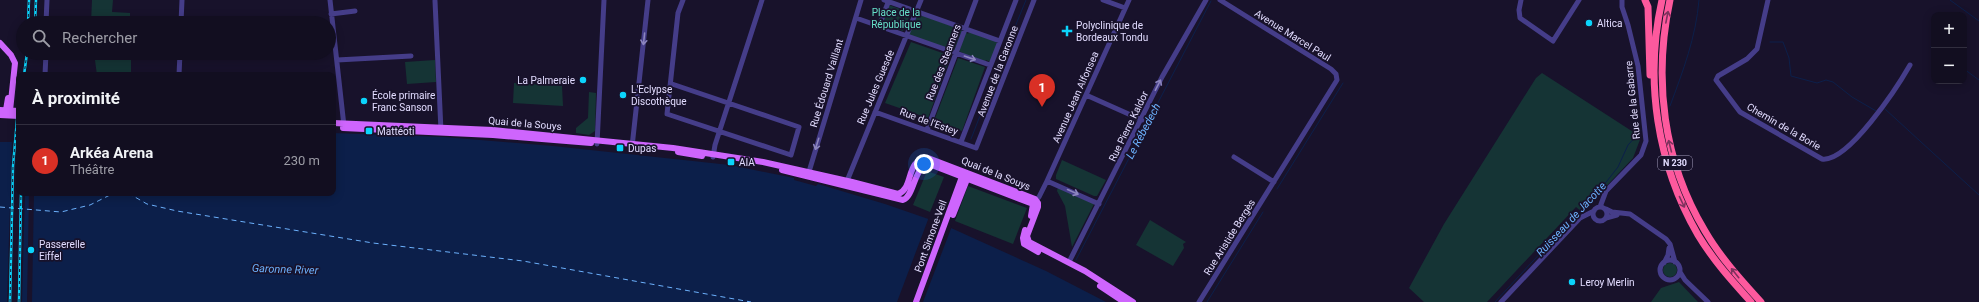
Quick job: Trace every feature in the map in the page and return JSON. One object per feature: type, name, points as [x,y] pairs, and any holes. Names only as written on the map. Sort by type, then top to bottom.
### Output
[{"type":"highway","points":[[1645,0],[1648,14],[1650,90],[1660,134]]},
{"type":"highway","name":"N 230","points":[[1662,0],[1656,37],[1654,89],[1660,134],[1676,190],[1695,230],[1714,258],[1751,302]]},
{"type":"highway","name":"N 230","points":[[1670,0],[1663,39],[1662,87],[1667,131],[1675,164],[1683,188],[1705,231],[1732,269],[1761,302]]},
{"type":"main road","points":[[0,43],[13,57],[15,66],[4,113]]},
{"type":"main road","points":[[4,113],[16,111]]},
{"type":"main road","points":[[4,113],[16,115]]},
{"type":"main road","name":"Quai de la Souys","points":[[336,124],[344,126]]},
{"type":"main road","name":"Quai de la Souys","points":[[336,127],[344,126],[441,130],[598,142],[713,155],[898,194],[904,191],[915,164],[922,159],[932,159],[965,175],[1035,202],[1038,207],[1027,236],[1029,242],[1034,246],[1069,262],[1133,302]]},
{"type":"main road","name":"Quai de la Souys","points":[[808,174],[821,180],[848,183]]},
{"type":"main road","name":"Pont Simone-Veil","points":[[919,302],[965,175]]},
{"type":"main road","name":"Pont Simone-Veil","points":[[916,302],[960,190]]},
{"type":"main road","name":"Quai de la Souys","points":[[1035,202],[1022,238],[1024,244],[1077,271],[1124,302]]},
{"type":"street","points":[[46,16],[47,0]]},
{"type":"street","points":[[182,0],[182,16]]},
{"type":"street","points":[[330,0],[331,14],[355,11]]},
{"type":"street","points":[[598,142],[604,0]]},
{"type":"street","points":[[632,146],[648,0]]},
{"type":"street","points":[[672,84],[799,127],[791,155],[668,114],[678,13],[683,0]]},
{"type":"street","points":[[713,155],[762,0]]},
{"type":"street","name":"Rue Édouard Vaillant","points":[[808,174],[862,0]]},
{"type":"street","points":[[879,26],[887,0],[916,12],[1000,41]]},
{"type":"street","name":"Rue Jules Guesde","points":[[848,183],[875,112],[921,0]]},
{"type":"street","name":"Rue des Steamers","points":[[927,130],[976,0]]},
{"type":"street","name":"Avenue de la Garonne","points":[[960,142],[1016,0]]},
{"type":"street","name":"Avenue de la Garonne","points":[[976,148],[1034,0]]},
{"type":"street","points":[[1103,0],[1125,8]]},
{"type":"street","name":"Avenue Jean Alfonsea","points":[[1035,202],[1047,180],[1129,0]]},
{"type":"street","name":"Rue Pierre Kaldor","points":[[1069,262],[1142,120],[1162,77],[1206,0]]},
{"type":"street","name":"Avenue Marcel Paul","points":[[1220,0],[1331,69],[1336,74]]},
{"type":"street","points":[[1521,0],[1518,10],[1520,18],[1553,41],[1579,0]]},
{"type":"street","name":"Rue de la Gabarre","points":[[1600,207],[1606,191],[1641,156],[1646,141],[1638,66],[1622,7],[1622,0]]},
{"type":"street","name":"Chemin de la Borie","points":[[1768,0],[1757,49],[1750,57],[1718,76],[1716,80],[1740,112],[1822,159],[1828,160],[1838,154],[1865,128],[1883,108],[1910,65]]},
{"type":"street","points":[[434,1],[441,130]]},
{"type":"street","points":[[856,18],[906,37],[990,65]]},
{"type":"street","points":[[336,52],[344,126]]},
{"type":"street","points":[[337,60],[411,56]]},
{"type":"street","points":[[46,60],[46,72]]},
{"type":"street","points":[[179,72],[180,60]]},
{"type":"street","name":"Rue Aristide Bergès","points":[[1199,302],[1336,83],[1336,74]]},
{"type":"street","points":[[1086,95],[1142,120]]},
{"type":"street","name":"Rue de l'Estey","points":[[875,112],[976,148]]},
{"type":"street","points":[[1234,157],[1274,182]]},
{"type":"street","points":[[1047,180],[1099,204]]},
{"type":"street","points":[[1501,302],[1582,216],[1600,207],[1612,212],[1630,214],[1666,238],[1670,244],[1680,272],[1685,280],[1708,302]]},
{"type":"street","points":[[1606,210],[1606,218]]},
{"type":"street","points":[[1594,211],[1595,219]]},
{"type":"street","points":[[1577,222],[1585,218],[1600,221],[1612,215],[1629,217],[1664,240],[1669,250],[1661,269],[1663,276],[1668,280],[1674,279],[1681,281],[1703,302]]},
{"type":"street","points":[[1664,263],[1670,261],[1676,262]]},
{"type":"street","points":[[1674,279],[1680,272]]},
{"type":"green space","points":[[92,0],[113,0],[112,12],[130,13],[130,16],[91,16]]},
{"type":"green space","name":"Place de la République","points":[[889,5],[911,13],[903,31],[881,24]]},
{"type":"green space","points":[[918,14],[961,29],[962,31],[954,51],[912,38],[909,34]]},
{"type":"green space","points":[[966,32],[968,34],[969,32],[995,41],[998,44],[990,62],[986,60],[985,63],[962,55],[963,53],[959,51]]},
{"type":"green space","points":[[911,42],[951,56],[928,118],[885,103]]},
{"type":"green space","points":[[958,58],[985,67],[962,131],[934,121]]},
{"type":"green space","points":[[95,60],[131,60],[131,72],[97,72]]},
{"type":"green space","points":[[435,60],[436,82],[407,84],[405,62]]},
{"type":"green space","points":[[1542,73],[1641,137],[1633,158],[1582,212],[1576,207],[1487,302],[1424,302],[1409,288],[1444,224],[1536,78]]},
{"type":"green space","points":[[514,83],[562,86],[563,106],[513,103]]},
{"type":"green space","points":[[589,92],[596,93],[595,131],[589,135],[576,133],[576,128],[588,118]]},
{"type":"green space","points":[[1062,160],[1106,180],[1097,196],[1056,179],[1056,175]]},
{"type":"green space","points":[[927,171],[944,177],[930,212],[913,205]]},
{"type":"green space","points":[[968,186],[1027,208],[1013,244],[955,221]]},
{"type":"green space","points":[[1058,187],[1094,204],[1072,247],[1065,206],[1057,191]]},
{"type":"green space","points":[[1150,220],[1186,242],[1183,244],[1184,248],[1173,266],[1136,245]]},
{"type":"green space","points":[[1667,263],[1673,263],[1677,267],[1677,273],[1673,277],[1667,277],[1663,273],[1663,267]]},
{"type":"green space","points":[[1679,282],[1698,302],[1651,302],[1661,288]]},
{"type":"water","name":"Garonne River","points":[[336,133],[444,137],[553,146],[730,165],[794,178],[794,180],[816,186],[818,184],[885,204],[940,223],[1046,271],[1106,302],[0,302],[0,142],[13,142],[16,168],[16,196],[336,196]]},
{"type":"pier","points":[[12,140],[15,142],[16,148],[16,196],[25,196],[22,302],[7,302]]},
{"type":"pier","name":"Passerelle Eiffel","points":[[29,196],[34,196],[32,302],[27,302]]},
{"type":"pier","points":[[929,217],[952,226],[923,302],[897,302]]},
{"type":"waterway","points":[[1001,61],[1026,0]]},
{"type":"waterway","name":"Ruisseau de Jacotte","points":[[1670,106],[1692,41],[1699,0]]},
{"type":"waterway","points":[[1950,0],[1979,21]]},
{"type":"waterway","name":"Le Rébedech","points":[[1076,260],[1211,1]]},
{"type":"waterway","points":[[1770,42],[1783,42],[1789,58],[1791,76],[1817,83],[1826,80],[1833,82],[1852,97],[1876,111]]},
{"type":"waterway","points":[[971,139],[999,67]]},
{"type":"waterway","points":[[1967,71],[1979,80]]},
{"type":"waterway","points":[[1277,189],[1343,83]]},
{"type":"waterway","points":[[1885,109],[1979,195]]},
{"type":"waterway","name":"Ruisseau de Jacotte","points":[[1495,302],[1607,181],[1618,167],[1628,145],[1641,131]]},
{"type":"waterway","points":[[1207,302],[1263,212]]},
{"type":"ferry route","points":[[0,207],[61,212],[90,205],[108,196]]},
{"type":"ferry route","points":[[133,196],[147,204],[177,211],[373,243],[523,261],[751,302]]},
{"type":"railway","points":[[28,16],[29,0]]},
{"type":"railway","points":[[35,16],[36,0]]},
{"type":"railway","points":[[24,72],[26,60]]},
{"type":"railway","points":[[10,302],[13,166],[16,131]]},
{"type":"railway","points":[[19,302],[21,196]]},
{"type":"place","name":"Altica","points":[[1589,23]]},
{"type":"place","name":"Polyclinique de Bordeaux Tondu","points":[[1067,31]]},
{"type":"place","name":"La Palmeraie","points":[[583,80]]},
{"type":"place","name":"L'Eclypse Discothèque","points":[[623,95]]},
{"type":"place","name":"École primaire Franc Sanson","points":[[364,101]]},
{"type":"place","name":"Arkéa Arena","points":[[1042,107]]},
{"type":"place","name":"Mattéoti","points":[[369,131]]},
{"type":"place","name":"Dupas","points":[[620,148]]},
{"type":"place","name":"AIA","points":[[731,162]]},
{"type":"place","name":"Passerelle Eiffel","points":[[31,250]]},
{"type":"place","name":"Leroy Merlin","points":[[1572,282]]}]
